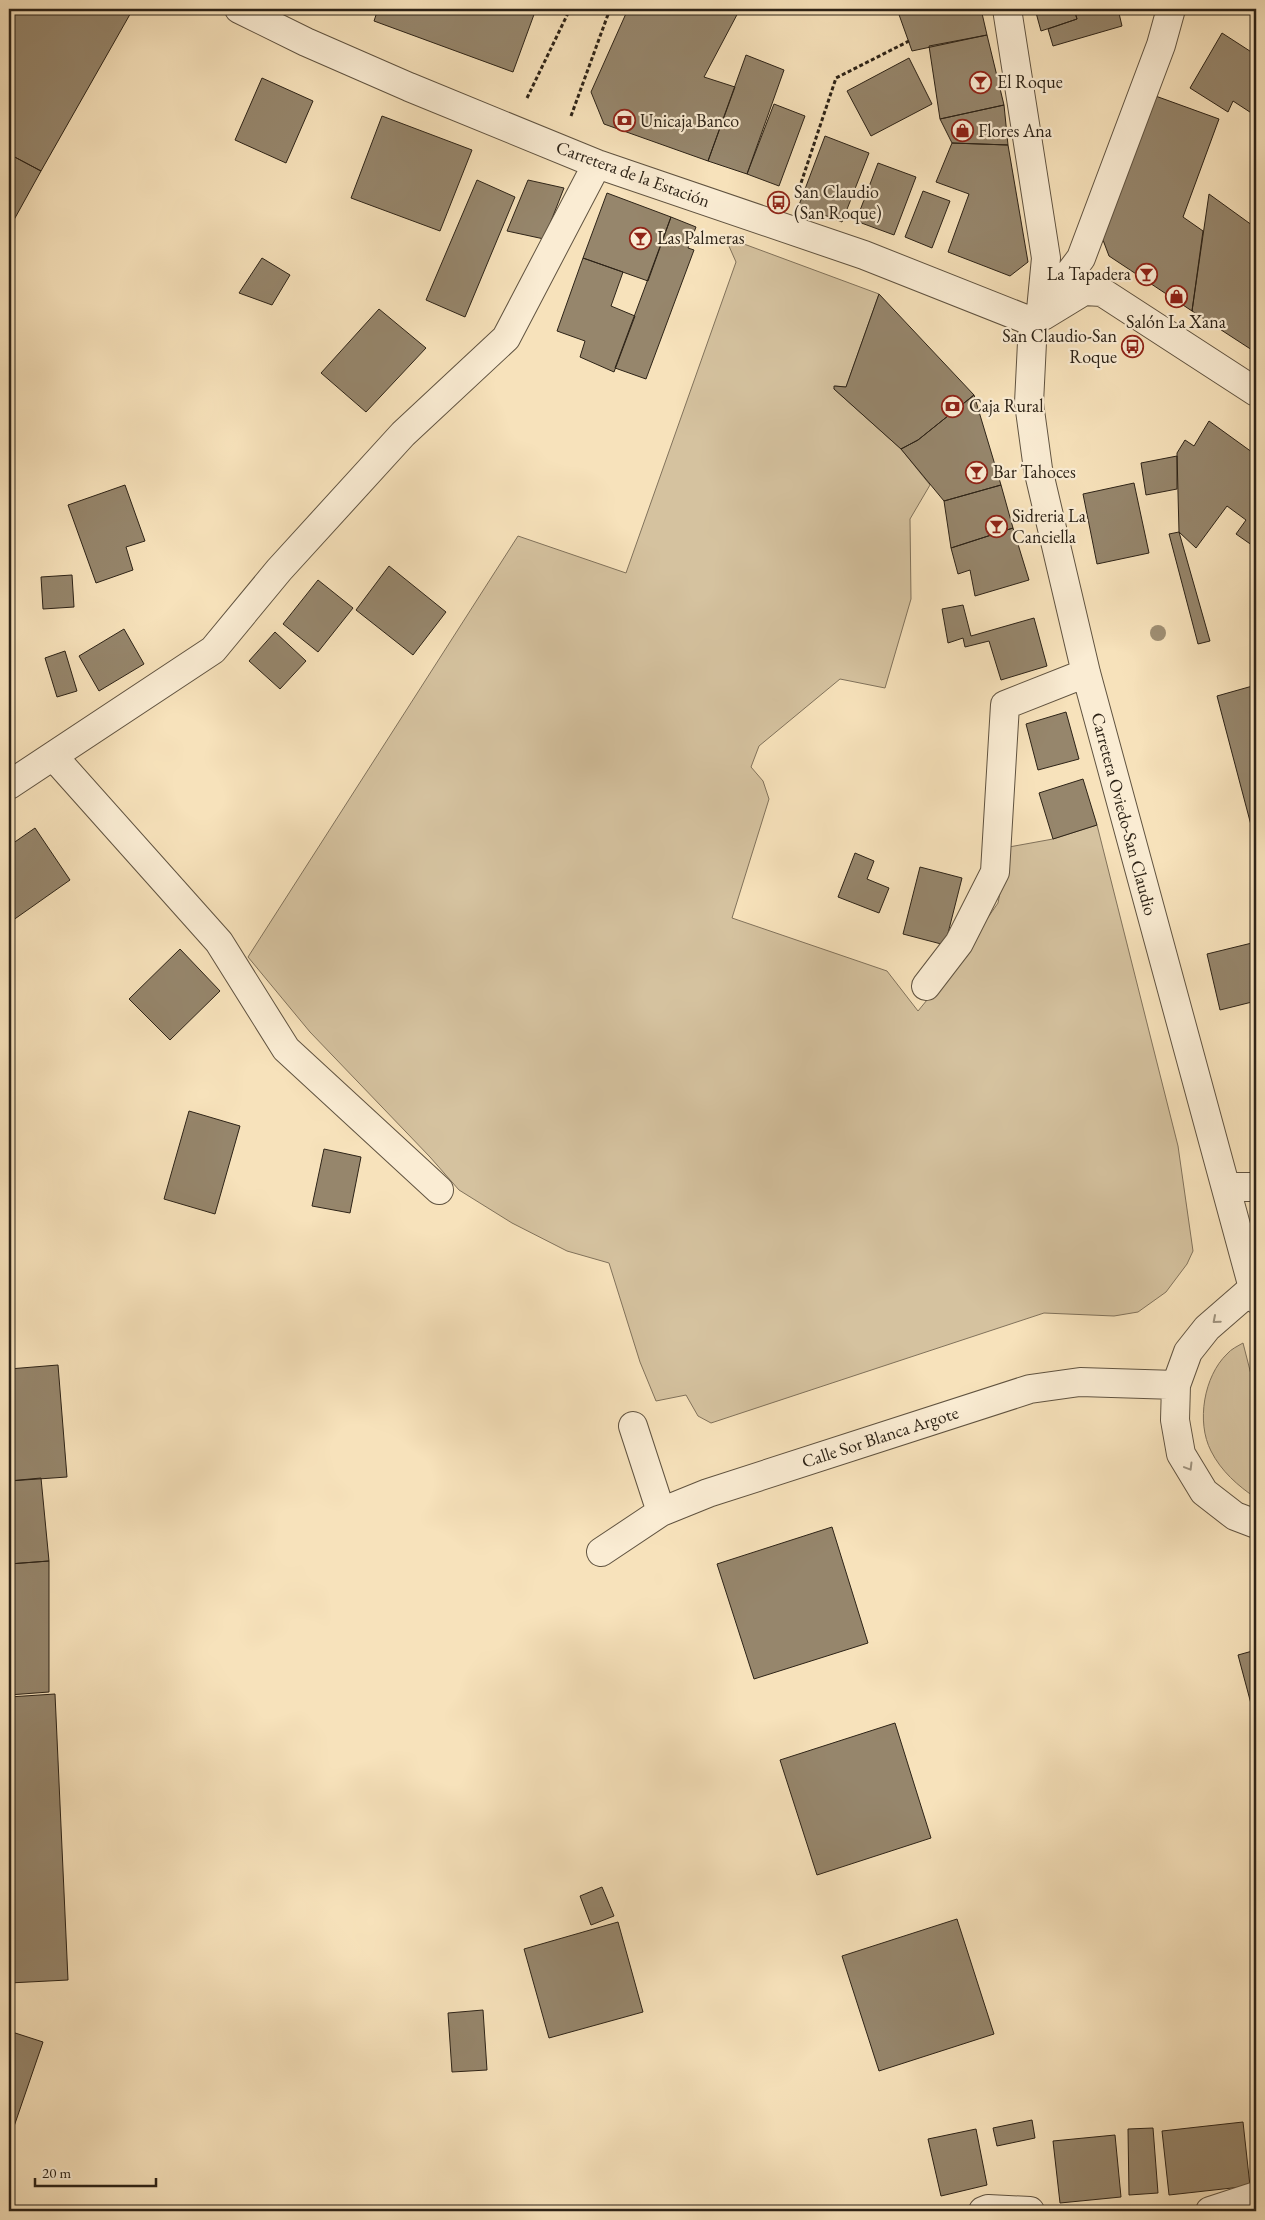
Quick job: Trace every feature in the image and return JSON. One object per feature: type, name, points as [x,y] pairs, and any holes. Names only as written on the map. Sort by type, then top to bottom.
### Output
[{"type":"street","name":"Carretera de la Estación","points":[[239,9],[306,42],[409,87],[598,164],[1037,316]]},
{"type":"street","name":"Carretera Oviedo-San Claudio","points":[[1007,9],[1046,258],[1037,316],[1029,403],[1038,469],[1086,672],[1255,1294]]},
{"type":"street","points":[[1037,316],[1082,258],[1161,45],[1171,9]]},
{"type":"street","points":[[9,785],[213,650],[280,570],[402,434],[506,338],[598,164]]},
{"type":"street","points":[[1037,316],[1084,291],[1102,292],[1256,392]]},
{"type":"street","points":[[926,986],[959,943],[995,872],[1005,705],[1086,672]]},
{"type":"street","points":[[53,756],[219,942],[286,1049],[439,1190]]},
{"type":"street","points":[[1226,1187],[1256,1187]]},
{"type":"street","points":[[1255,1294],[1207,1328],[1188,1352],[1176,1385],[1175,1420],[1181,1454],[1204,1492],[1235,1516],[1256,1524]]},
{"type":"street","name":"Calle Sor Blanca Argote","points":[[601,1552],[661,1512],[708,1492],[1030,1389],[1080,1382],[1176,1385]]},
{"type":"street","points":[[633,1426],[661,1512]]},
{"type":"street","points":[[1210,2211],[1256,2196]]},
{"type":"street","points":[[983,2211],[988,2209],[1030,2211]]},
{"type":"path","points":[[513,128],[570,9]]},
{"type":"path","points":[[560,148],[610,9]]},
{"type":"path","points":[[785,228],[836,78],[909,41]]},
{"type":"shaded area","points":[[725,237],[879,294],[846,387],[835,386],[834,389],[901,449],[930,485],[910,519],[911,599],[885,688],[840,679],[759,746],[751,767],[763,781],[769,799],[732,918],[887,971],[918,1011],[950,972],[998,903],[1009,847],[1053,839],[1097,825],[1178,1146],[1193,1251],[1187,1264],[1166,1292],[1138,1312],[1114,1316],[1044,1313],[711,1423],[698,1416],[686,1395],[656,1401],[640,1362],[609,1263],[567,1251],[512,1223],[459,1190],[430,1157],[310,1032],[248,957],[518,536],[626,573],[736,262]]},
{"type":"shaded area","points":[[1243,1343],[1256,1394],[1256,1498],[1236,1483],[1220,1465],[1211,1451],[1204,1427],[1203,1413],[1205,1400],[1213,1374],[1219,1363],[1229,1352]]},
{"type":"building","points":[[9,9],[133,9],[41,171],[9,154]]},
{"type":"building","points":[[378,9],[536,9],[513,72],[374,21]]},
{"type":"building","points":[[628,9],[740,9],[704,77],[735,87],[708,161],[604,124],[591,92]]},
{"type":"building","points":[[897,9],[981,9],[987,35],[912,51]]},
{"type":"building","points":[[1035,9],[1074,9],[1077,19],[1041,31]]},
{"type":"building","points":[[1074,9],[1118,9],[1122,26],[1053,46],[1048,29],[1077,19]]},
{"type":"building","points":[[1222,33],[1256,55],[1256,116],[1233,101],[1228,112],[1190,88]]},
{"type":"building","points":[[987,35],[1004,105],[940,119],[929,46]]},
{"type":"building","points":[[746,55],[784,70],[747,174],[708,161]]},
{"type":"building","points":[[909,58],[932,104],[871,136],[847,91]]},
{"type":"building","points":[[262,78],[313,101],[286,163],[235,140]]},
{"type":"building","points":[[1150,94],[1219,119],[1183,217],[1203,231],[1192,311],[1109,256],[1100,232]]},
{"type":"building","points":[[774,104],[805,116],[779,186],[747,174]]},
{"type":"building","points":[[1004,105],[1008,145],[952,143],[940,119]]},
{"type":"building","points":[[382,116],[472,150],[440,231],[351,198]]},
{"type":"building","points":[[825,136],[869,153],[842,222],[799,205]]},
{"type":"building","points":[[952,143],[1008,145],[1028,262],[1010,276],[948,252],[969,194],[936,182]]},
{"type":"building","points":[[9,154],[41,171],[10,227],[9,227]]},
{"type":"building","points":[[878,163],[916,177],[894,235],[856,221]]},
{"type":"building","points":[[477,180],[515,197],[465,317],[426,300]]},
{"type":"building","points":[[528,180],[564,188],[544,239],[507,231]]},
{"type":"building","points":[[923,191],[950,201],[932,248],[905,237]]},
{"type":"building","points":[[607,193],[671,217],[648,281],[583,258]]},
{"type":"building","points":[[1209,194],[1256,228],[1256,344],[1252,350],[1192,311]]},
{"type":"building","points":[[671,217],[696,227],[688,248],[694,250],[646,379],[615,368]]},
{"type":"building","points":[[262,258],[290,275],[272,305],[239,293]]},
{"type":"building","points":[[583,258],[623,272],[611,306],[635,316],[614,372],[580,357],[585,341],[557,331]]},
{"type":"building","points":[[879,294],[974,395],[918,440],[901,449],[834,389],[834,386],[846,387]]},
{"type":"building","points":[[379,309],[426,348],[366,412],[321,373]]},
{"type":"building","points":[[974,395],[1001,485],[944,501],[901,449],[918,440]]},
{"type":"building","points":[[1209,421],[1256,455],[1256,548],[1236,534],[1246,520],[1227,506],[1196,548],[1179,532],[1177,453],[1185,440],[1194,446]]},
{"type":"building","points":[[1177,456],[1177,489],[1146,495],[1141,463]]},
{"type":"building","points":[[1134,483],[1149,553],[1097,564],[1083,494]]},
{"type":"building","points":[[125,485],[145,541],[126,547],[133,570],[96,583],[68,505]]},
{"type":"building","points":[[1001,485],[1013,528],[951,548],[944,501]]},
{"type":"building","points":[[1013,528],[1029,580],[975,596],[970,570],[958,574],[951,548]]},
{"type":"building","points":[[1179,532],[1210,641],[1198,644],[1169,534]]},
{"type":"building","points":[[389,566],[446,612],[413,655],[356,610]]},
{"type":"building","points":[[72,575],[74,607],[43,609],[41,577]]},
{"type":"building","points":[[318,580],[353,608],[318,652],[283,624]]},
{"type":"building","points":[[963,605],[971,636],[1034,618],[1047,666],[1001,680],[989,641],[965,647],[963,638],[948,643],[942,609]]},
{"type":"building","points":[[124,629],[144,664],[99,691],[79,656]]},
{"type":"building","points":[[275,632],[306,661],[280,689],[249,661]]},
{"type":"building","points":[[65,651],[77,691],[57,697],[45,658]]},
{"type":"building","points":[[1256,685],[1256,844],[1217,696]]},
{"type":"building","points":[[1066,712],[1079,759],[1038,770],[1026,724]]},
{"type":"building","points":[[1083,779],[1097,825],[1053,839],[1039,793]]},
{"type":"building","points":[[35,828],[70,880],[9,923],[9,846]]},
{"type":"building","points":[[855,853],[874,861],[867,879],[889,888],[879,913],[838,897]]},
{"type":"building","points":[[920,867],[962,878],[945,945],[903,934]]},
{"type":"building","points":[[1256,942],[1256,1001],[1220,1010],[1207,954]]},
{"type":"building","points":[[180,949],[220,991],[170,1040],[129,999]]},
{"type":"building","points":[[189,1111],[240,1126],[215,1214],[164,1199]]},
{"type":"building","points":[[324,1149],[361,1157],[350,1213],[312,1206]]},
{"type":"building","points":[[58,1365],[67,1477],[9,1481],[9,1369]]},
{"type":"building","points":[[41,1478],[49,1561],[9,1564],[9,1481]]},
{"type":"building","points":[[832,1527],[868,1643],[754,1679],[717,1564]]},
{"type":"building","points":[[49,1561],[49,1692],[9,1695],[9,1564]]},
{"type":"building","points":[[1256,1650],[1256,1714],[1254,1715],[1238,1655]]},
{"type":"building","points":[[55,1694],[68,1980],[9,1983],[9,1697]]},
{"type":"building","points":[[895,1723],[931,1838],[817,1875],[780,1760]]},
{"type":"building","points":[[602,1887],[614,1916],[591,1925],[580,1896]]},
{"type":"building","points":[[957,1919],[994,2034],[879,2071],[842,1956]]},
{"type":"building","points":[[618,1922],[643,2012],[549,2038],[524,1949]]},
{"type":"building","points":[[483,2010],[487,2070],[452,2072],[448,2013]]},
{"type":"building","points":[[9,2031],[43,2042],[9,2141]]},
{"type":"building","points":[[1032,2120],[1035,2138],[997,2146],[993,2128]]},
{"type":"building","points":[[1243,2122],[1250,2186],[1169,2195],[1162,2131]]},
{"type":"building","points":[[1153,2128],[1158,2193],[1129,2195],[1128,2129]]},
{"type":"building","points":[[976,2129],[987,2185],[941,2196],[928,2139]]},
{"type":"building","points":[[1115,2135],[1121,2197],[1060,2203],[1053,2141]]},
{"type":"place","name":"El Roque","points":[[981,82]]},
{"type":"place","name":"Unicaja Banco","points":[[624,121]]},
{"type":"place","name":"Flores Ana","points":[[962,131]]},
{"type":"place","name":"San Claudio (San Roque)","points":[[778,202]]},
{"type":"place","name":"Las Palmeras","points":[[641,238]]},
{"type":"place","name":"La Tapadera","points":[[1147,274]]},
{"type":"place","name":"Salón La Xana","points":[[1176,297]]},
{"type":"place","name":"San Claudio-San Roque","points":[[1133,346]]},
{"type":"place","name":"Caja Rural","points":[[953,406]]},
{"type":"place","name":"Bar Tahoces","points":[[977,472]]},
{"type":"place","name":"Sidreria La Canciella","points":[[996,526]]}]
